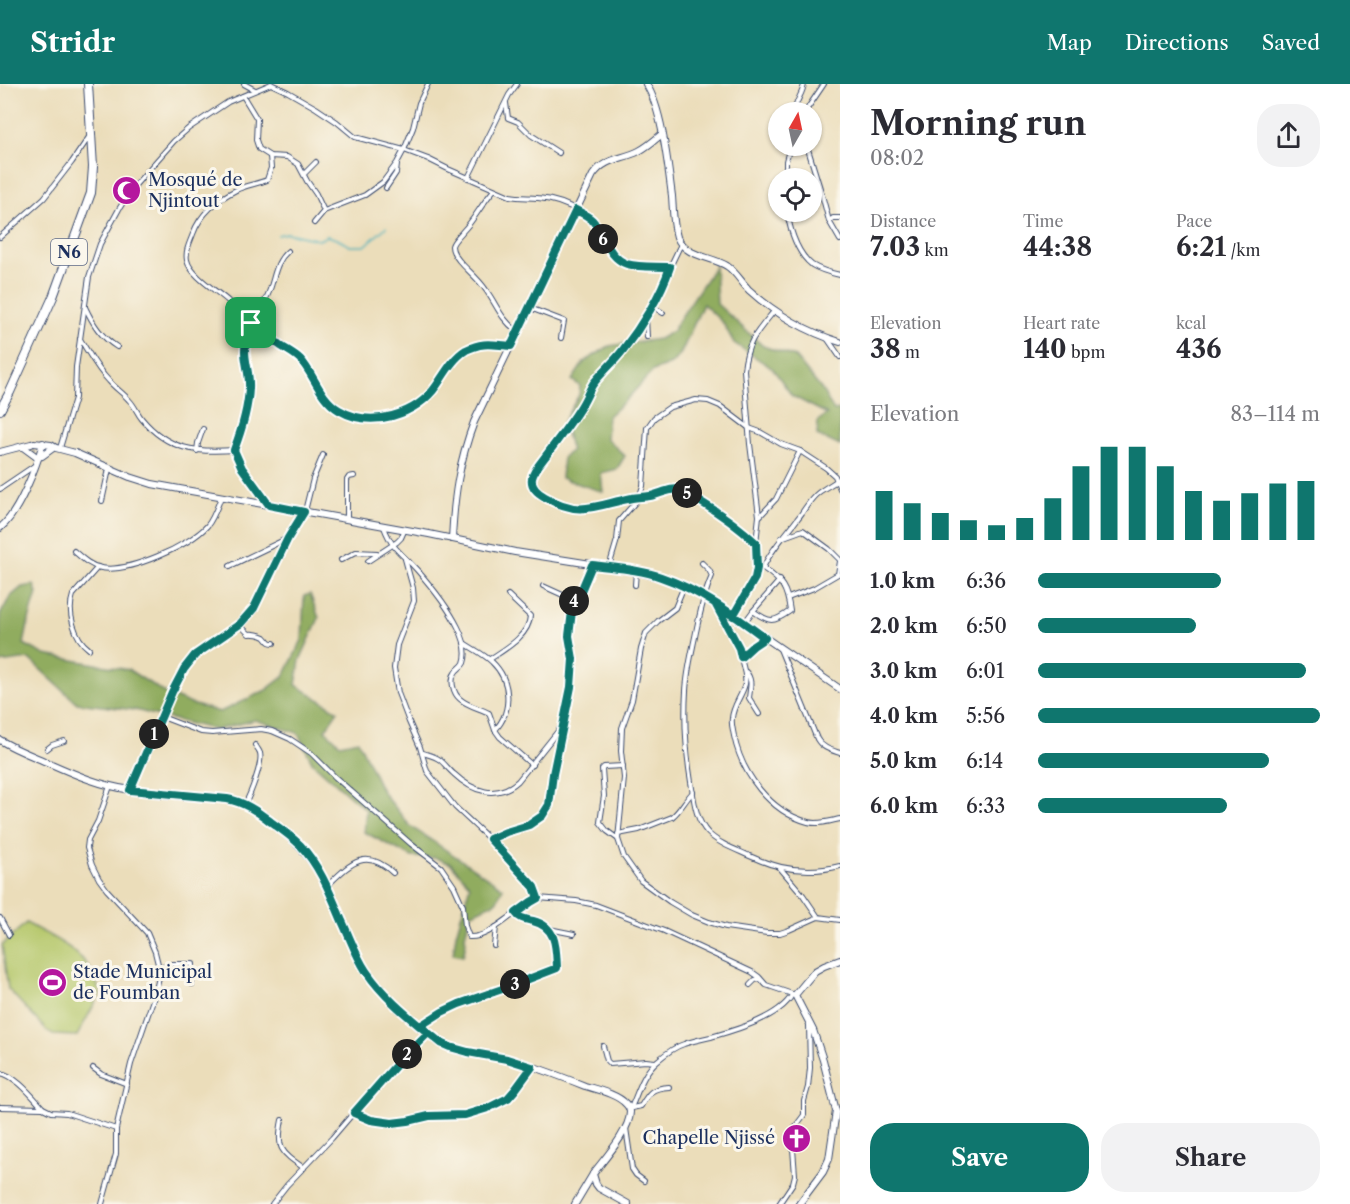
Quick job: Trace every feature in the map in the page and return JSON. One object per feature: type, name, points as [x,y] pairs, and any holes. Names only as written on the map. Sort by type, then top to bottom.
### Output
[{"type":"highway","name":"N6","points":[[0,410],[3,399],[53,297],[89,200],[93,177],[88,84]]},
{"type":"main road","points":[[646,84],[654,102],[662,134],[676,230],[681,244],[693,252],[729,267],[749,290],[794,322],[826,338],[840,342]]},
{"type":"main road","points":[[452,539],[456,483],[474,422],[593,175],[600,167],[615,159],[638,152],[662,134]]},
{"type":"main road","points":[[0,528],[15,510],[44,446]]},
{"type":"main road","points":[[39,460],[44,446]]},
{"type":"main road","points":[[0,452],[20,447],[44,446],[75,453],[109,469],[152,484],[660,577],[704,597],[840,689]]},
{"type":"main road","points":[[20,447],[39,460]]},
{"type":"main road","points":[[130,790],[176,682],[195,655],[240,624],[254,608],[288,538],[304,512]]},
{"type":"main road","points":[[0,740],[59,769],[110,786],[227,799],[245,804],[284,831],[301,846],[326,886],[357,956],[368,974],[428,1033],[450,1047],[507,1059],[532,1067],[615,1097],[626,1104],[631,1109],[624,1132],[593,1174],[575,1204]]},
{"type":"main road","points":[[799,1204],[827,1164],[832,1149],[836,1116],[835,1104],[813,1030],[793,995],[815,971],[840,960]]},
{"type":"main road","points":[[593,1174],[599,1188],[628,1204]]},
{"type":"street","points":[[244,84],[260,87]]},
{"type":"street","points":[[44,446],[75,402],[76,367],[89,277],[98,251],[118,209],[131,190],[174,141],[189,128],[223,106],[260,87],[271,84],[288,92],[337,122],[355,137],[429,159],[494,190],[519,198],[548,199],[576,210],[594,222],[613,255],[623,262],[634,265],[670,267]]},
{"type":"street","points":[[314,223],[324,211],[355,199],[383,182],[404,150],[414,128],[419,103],[428,84]]},
{"type":"street","points":[[468,178],[517,84]]},
{"type":"street","points":[[797,102],[804,84]]},
{"type":"street","points":[[812,102],[824,84]]},
{"type":"street","points":[[243,96],[257,119],[256,144],[259,149],[270,156],[287,157],[298,164],[324,211]]},
{"type":"street","points":[[506,102],[508,118],[518,122],[531,135],[559,153]]},
{"type":"street","points":[[0,237],[44,198],[91,133]]},
{"type":"street","points":[[270,156],[271,168],[267,180],[241,187],[215,203],[199,220],[186,253],[187,263],[196,275],[230,302],[251,323],[300,359],[321,392],[334,406],[341,411],[363,418],[378,419],[395,416],[413,408],[429,395],[459,354],[486,344],[511,346]]},
{"type":"street","points":[[810,156],[829,221],[840,240]]},
{"type":"street","points":[[304,174],[316,162]]},
{"type":"street","points":[[386,188],[396,173],[397,163]]},
{"type":"street","points":[[494,190],[470,224],[453,243],[452,248],[461,263],[480,282],[502,317],[518,331]]},
{"type":"street","points":[[829,221],[833,218],[840,218]]},
{"type":"street","points":[[790,222],[793,235],[807,260],[813,266],[840,275]]},
{"type":"street","points":[[681,244],[660,293],[647,314],[623,351],[593,384],[564,433],[533,472],[531,481],[541,495],[574,509],[593,509],[679,489],[733,523],[756,543]]},
{"type":"street","points":[[269,505],[242,468],[234,450],[247,412],[250,385],[245,352],[251,323],[268,293],[278,263],[288,251]]},
{"type":"street","points":[[85,306],[95,328],[117,347]]},
{"type":"street","points":[[652,306],[663,313]]},
{"type":"street","points":[[529,308],[564,321],[561,338]]},
{"type":"street","points":[[733,616],[755,578],[757,568],[756,543],[759,516],[744,370],[747,351],[752,340],[775,310]]},
{"type":"street","points":[[647,314],[647,337]]},
{"type":"street","points":[[826,338],[840,357]]},
{"type":"street","points":[[80,339],[99,370],[131,402],[146,423],[172,443],[197,451],[234,450]]},
{"type":"street","points":[[609,567],[617,540],[619,521],[639,498],[645,479],[647,428],[654,418],[670,408],[702,400],[720,406],[749,428],[800,451],[835,476],[840,489]]},
{"type":"street","points":[[197,451],[203,429]]},
{"type":"street","points":[[759,516],[776,499],[800,451]]},
{"type":"street","points":[[304,512],[322,455]]},
{"type":"street","points":[[0,489],[39,460]]},
{"type":"street","points":[[102,501],[109,469]]},
{"type":"street","points":[[347,519],[347,480],[354,476]]},
{"type":"street","points":[[763,568],[781,538],[811,500],[838,480]]},
{"type":"street","points":[[74,551],[98,567],[109,568],[134,564],[164,554],[207,526],[221,497]]},
{"type":"street","points":[[384,526],[392,545],[417,569],[458,625],[464,642],[465,661],[454,675],[453,683],[457,696],[489,713],[495,730],[505,742],[532,765]]},
{"type":"street","points":[[368,561],[401,538],[405,530]]},
{"type":"street","points":[[781,538],[803,530],[825,545],[840,560],[838,574],[814,588],[788,598]]},
{"type":"street","points":[[230,566],[288,538]]},
{"type":"street","points":[[341,560],[356,552],[379,553]]},
{"type":"street","points":[[405,559],[414,601],[397,645],[395,682],[427,771],[455,807],[490,839],[534,887],[538,898]]},
{"type":"street","points":[[702,563],[712,576],[704,597],[686,689],[686,749],[695,808],[700,820],[716,839],[780,868],[803,871],[840,866]]},
{"type":"street","points":[[490,839],[529,825],[542,816],[549,805],[571,687],[573,659],[569,636],[573,603],[592,565]]},
{"type":"street","points":[[88,649],[77,636],[71,598],[98,567]]},
{"type":"street","points":[[753,611],[771,621],[790,611],[788,598],[780,580],[763,568],[757,568]]},
{"type":"street","points":[[635,571],[635,585]]},
{"type":"street","points":[[744,622],[780,580]]},
{"type":"street","points":[[543,586],[565,596],[581,591]]},
{"type":"street","points":[[684,586],[675,608],[649,629],[643,642],[634,692],[622,731],[624,778],[618,836],[624,857],[641,881],[670,902],[709,922],[726,927],[780,933],[818,917],[840,921]]},
{"type":"street","points":[[490,659],[511,646],[526,631],[530,619],[530,616],[508,595]]},
{"type":"street","points":[[716,605],[739,648],[751,681],[749,698],[759,714]]},
{"type":"street","points":[[240,624],[249,634],[262,636],[269,643],[274,643]]},
{"type":"street","points":[[741,657],[765,638]]},
{"type":"street","points":[[464,642],[490,659],[506,685],[508,694],[505,715],[495,730]]},
{"type":"street","points":[[779,648],[820,744],[840,753]]},
{"type":"street","points":[[746,671],[745,682],[732,719],[735,742],[749,775],[770,801],[792,816],[819,824],[840,819]]},
{"type":"street","points":[[161,717],[212,734],[261,729],[272,731],[290,739],[311,753],[411,844],[441,867],[454,886],[462,906],[469,937],[483,935],[538,898],[576,901],[596,905],[664,931],[752,972],[766,985],[793,995],[782,1007],[755,1022],[715,1036],[682,1044],[656,1062],[640,1086],[631,1109]]},
{"type":"street","points":[[422,753],[441,761],[467,784],[495,793],[509,789],[518,782],[564,723]]},
{"type":"street","points":[[47,749],[64,741]]},
{"type":"street","points":[[245,804],[253,788],[260,758],[255,745]]},
{"type":"street","points":[[623,766],[602,769],[603,796],[600,822],[607,831],[618,836],[672,817],[693,792]]},
{"type":"street","points":[[110,786],[98,821],[88,840],[87,848],[99,879],[147,933],[159,968],[155,994],[132,1059],[116,1129],[116,1154],[103,1202],[111,1203]]},
{"type":"street","points":[[326,886],[361,860],[382,863],[393,873]]},
{"type":"street","points":[[780,868],[818,917]]},
{"type":"street","points":[[420,1026],[459,1004],[557,968],[555,942],[548,929],[542,923],[520,918],[516,913]]},
{"type":"street","points":[[0,918],[9,935]]},
{"type":"street","points":[[494,945],[496,927]]},
{"type":"street","points":[[548,929],[574,934]]},
{"type":"street","points":[[159,968],[172,964],[193,964],[192,984]]},
{"type":"street","points":[[750,985],[760,979]]},
{"type":"street","points":[[779,1204],[793,1183],[795,1175],[792,1137],[793,1131],[804,1115],[804,1101],[808,1087],[810,1068],[808,1020]]},
{"type":"street","points":[[272,1204],[286,1185],[428,1033]]},
{"type":"street","points":[[603,1046],[610,1064],[656,1062]]},
{"type":"street","points":[[354,1113],[371,1120],[392,1123],[429,1116],[465,1115],[488,1108],[508,1098],[532,1067]]},
{"type":"street","points":[[93,1068],[126,1084]]},
{"type":"street","points":[[0,1073],[6,1074],[23,1087],[43,1108],[51,1112],[67,1113],[116,1129]]},
{"type":"street","points":[[631,1109],[641,1106],[654,1089],[669,1087]]},
{"type":"street","points":[[0,1107],[43,1108]]},
{"type":"street","points":[[282,1120],[279,1136],[281,1146],[290,1158],[304,1168]]},
{"type":"street","points":[[626,1127],[632,1169],[644,1181]]},
{"type":"green space","points":[[715,266],[717,304],[763,346],[795,357],[822,390],[834,411],[840,410],[840,446],[817,435],[818,421],[827,414],[792,396],[773,369],[734,343],[723,323],[703,304],[681,353],[671,364],[653,371],[608,416],[606,438],[625,456],[617,469],[601,473],[603,492],[561,478],[563,457],[571,451],[563,422],[579,395],[580,386],[572,380],[584,362],[609,346],[659,339],[673,331]]},
{"type":"green space","points":[[34,585],[37,593],[24,644],[45,655],[129,670],[165,693],[191,704],[220,712],[266,690],[284,676],[302,640],[304,596],[310,594],[319,618],[300,660],[296,685],[338,711],[325,730],[340,744],[358,740],[382,791],[410,826],[503,888],[496,902],[470,914],[463,956],[453,954],[456,934],[470,885],[451,864],[436,858],[412,857],[364,832],[366,810],[312,762],[298,733],[255,720],[216,730],[135,710],[77,703],[29,659],[0,663],[0,615],[10,597],[22,587]]},
{"type":"green space","name":"Stade Municipal de Foumban","points":[[26,923],[73,950],[95,977],[100,994],[77,1036],[53,1035],[8,989],[2,945]]},
{"type":"waterway","points":[[278,235],[287,233],[319,240],[327,236],[350,246],[365,246],[386,227]]},
{"type":"place","name":"Mosqué de Njintout","points":[[127,190]]},
{"type":"place","name":"Stade Municipal de Foumban","points":[[52,982]]},
{"type":"place","name":"Chapelle Njissé","points":[[796,1138]]},
{"type":"route","points":[[251,323],[245,352],[250,385],[247,412],[234,450],[242,468],[269,505],[304,512],[288,538],[254,608],[240,624],[195,655],[184,669],[176,682],[130,790],[238,802],[284,831],[301,846],[322,878],[357,956],[368,974],[381,989],[406,1013],[420,1026],[428,1033],[354,1113],[382,1123],[438,1115],[465,1115],[488,1108],[508,1098],[532,1067],[507,1059],[445,1046],[420,1026],[459,1004],[557,968],[555,942],[546,926],[520,918],[516,913],[538,898],[534,887],[490,839],[498,834],[529,825],[542,816],[549,805],[571,687],[573,659],[569,636],[573,603],[592,565],[647,573],[673,581],[704,597],[733,616],[744,622],[765,638],[741,657],[741,652],[716,605],[733,616],[755,578],[756,543],[733,523],[679,489],[632,498],[593,509],[574,509],[541,495],[532,484],[533,472],[564,433],[593,384],[623,351],[655,302],[663,288],[670,267],[634,265],[623,262],[613,255],[594,222],[576,210],[511,346],[486,344],[459,354],[429,395],[413,408],[395,416],[378,419],[363,418],[341,411],[321,392],[300,359],[251,323]]}]
